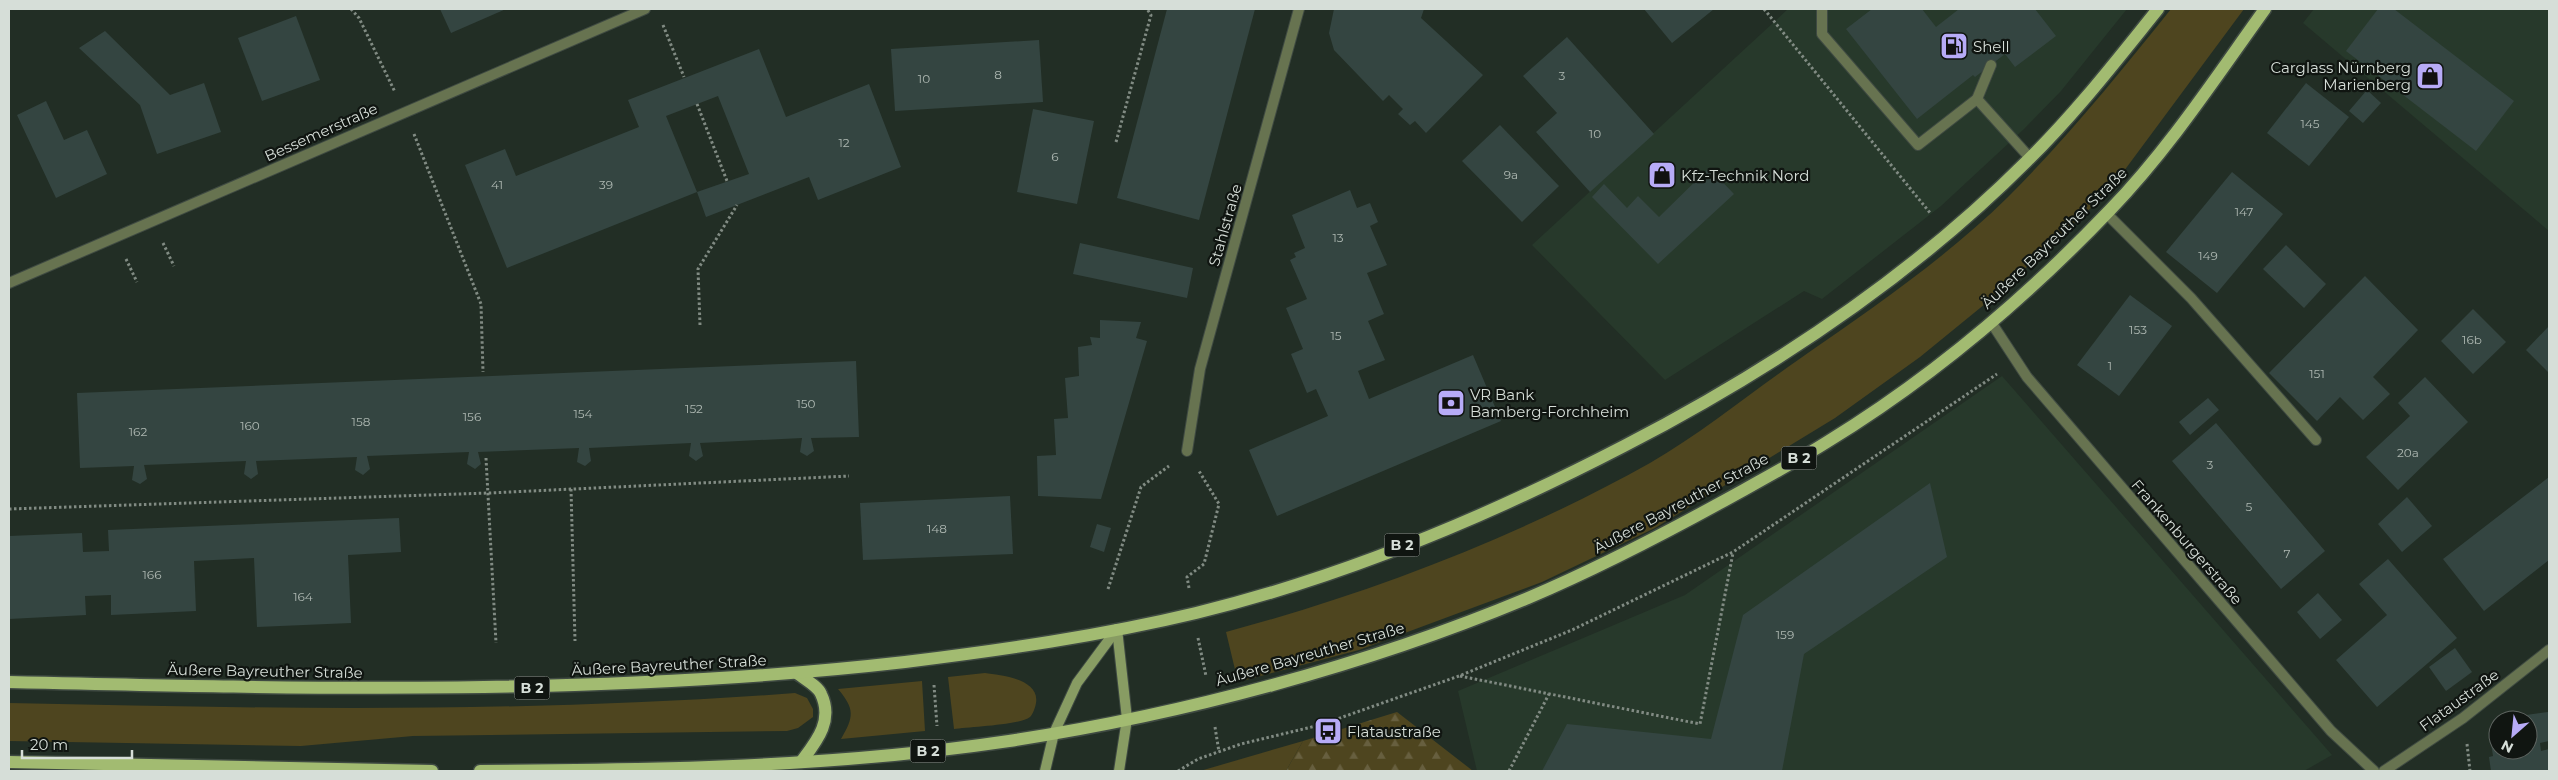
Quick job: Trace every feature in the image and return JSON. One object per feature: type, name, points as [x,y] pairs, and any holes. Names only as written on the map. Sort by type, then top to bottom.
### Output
[{"type":"main road","name":"Äußere Bayreuther Straße","points":[[9,682],[490,689],[621,685],[797,673],[993,651],[1118,629],[1194,613],[1295,583],[1380,554],[1461,523],[1592,462],[1672,421],[1798,345],[1891,280],[1948,235],[2030,158],[2097,84],[2158,9]]},
{"type":"main road","name":"Äußere Bayreuther Straße","points":[[480,771],[676,768],[801,762],[939,750],[1054,733],[1127,719],[1209,700],[1310,673],[1437,633],[1531,597],[1686,522],[1827,442],[1918,380],[1991,322],[2032,286],[2107,214],[2173,137],[2265,9]]},
{"type":"main road","points":[[1118,629],[1127,719],[1119,771]]},
{"type":"main road","points":[[1045,771],[1054,733],[1077,683],[1118,629]]},
{"type":"main road","points":[[797,673],[821,693],[827,716],[820,736],[801,762]]},
{"type":"main road","points":[[9,762],[432,771]]},
{"type":"street","name":"Bessemerstraße","points":[[9,283],[645,9]]},
{"type":"street","name":"Stahlstraße","points":[[1187,451],[1200,369],[1300,9]]},
{"type":"street","points":[[1822,9],[1822,34],[1918,145],[1977,99],[1991,65]]},
{"type":"street","points":[[1977,99],[2030,158]]},
{"type":"street","points":[[2107,214],[2190,298],[2316,440]]},
{"type":"street","name":"Frankenburgerstraße","points":[[1991,322],[2015,359],[2078,437],[2246,634],[2331,731],[2374,771]]},
{"type":"street","name":"Flataustraße","points":[[2384,771],[2463,718],[2549,650]]},
{"type":"path","points":[[351,9],[358,18],[405,111],[481,304],[483,372]]},
{"type":"path","points":[[1116,142],[1151,16],[1146,9]]},
{"type":"path","points":[[1764,9],[1948,235]]},
{"type":"path","points":[[659,17],[684,78]]},
{"type":"path","points":[[697,104],[727,181]]},
{"type":"path","points":[[700,325],[698,269],[737,205]]},
{"type":"path","points":[[170,240],[163,243],[174,266]]},
{"type":"path","points":[[128,256],[125,257],[137,282]]},
{"type":"path","points":[[1178,771],[1198,759],[1241,744],[1320,725],[1459,676],[1572,630],[1734,552],[1846,478],[1995,375],[2015,359]]},
{"type":"path","points":[[1108,589],[1141,487],[1187,451],[1220,504],[1204,564],[1187,577],[1219,752]]},
{"type":"path","points":[[486,458],[496,643]]},
{"type":"path","points":[[9,510],[488,493],[849,476]]},
{"type":"path","points":[[570,489],[575,641]]},
{"type":"path","points":[[1459,676],[1700,724],[1734,552]]},
{"type":"path","points":[[932,658],[939,750]]},
{"type":"path","points":[[1508,771],[1549,694]]},
{"type":"shaded area","points":[[1788,9],[2127,9],[2061,91],[2024,129],[1941,206],[1822,299],[1804,291],[1665,380],[1532,245]]},
{"type":"shaded area","points":[[2314,9],[2549,9],[2549,231],[2303,23]]},
{"type":"shaded area","points":[[2002,376],[2332,755],[2304,771],[1477,771],[1458,691],[1685,595]]},
{"type":"green space","points":[[2171,9],[2244,9],[2118,179],[2086,213],[1996,295],[1920,357],[1835,418],[1655,528],[1542,582],[1359,650],[1238,682],[1226,632],[1281,617],[1390,581],[1497,538],[1600,490],[1650,463],[1688,439],[1880,302],[1984,220],[2030,175],[2072,129]]},
{"type":"green space","points":[[985,673],[1009,677],[1026,683],[1032,688],[1036,695],[1036,703],[1032,714],[1024,720],[1016,722],[954,729],[948,677]]},
{"type":"green space","points":[[922,681],[925,731],[841,739],[848,725],[851,713],[844,696],[838,689]]},
{"type":"green space","points":[[795,693],[807,698],[813,709],[813,717],[798,728],[787,731],[413,736],[301,746],[9,741],[9,703],[304,708],[500,707],[598,704]]},
{"type":"green space","points":[[1397,712],[1473,771],[1286,771],[1303,741]]},
{"type":"green space","points":[[1303,741],[1286,771],[1200,771]]},
{"type":"building","points":[[440,9],[506,9],[451,33]]},
{"type":"building","points":[[1167,9],[1255,9],[1199,220],[1117,198]]},
{"type":"building","points":[[1334,9],[1424,9],[1421,18],[1483,75],[1426,133],[1415,121],[1410,125],[1398,114],[1403,109],[1389,95],[1383,101],[1334,50],[1329,33]]},
{"type":"building","points":[[1644,9],[1714,9],[1672,43]]},
{"type":"building","points":[[1872,9],[1922,9],[1936,27],[1959,9],[2035,9],[2056,36],[2015,67],[2005,54],[1975,77],[1973,75],[1917,119],[1846,29]]},
{"type":"building","name":"Carglass Nürnberg Marienberg","points":[[2378,9],[2394,9],[2514,101],[2476,151],[2346,51]]},
{"type":"building","points":[[296,16],[320,80],[262,101],[238,38]]},
{"type":"building","points":[[105,31],[170,95],[204,83],[221,132],[157,154],[140,105],[79,48]]},
{"type":"building","points":[[1567,37],[1654,134],[1590,192],[1536,132],[1557,113],[1523,76]]},
{"type":"building","points":[[1039,40],[1043,102],[895,111],[891,49]]},
{"type":"building","points":[[759,49],[786,117],[869,84],[901,167],[818,200],[809,177],[706,217],[697,192],[507,268],[465,165],[505,149],[516,176],[639,127],[628,100]],"holes":[[[718,96],[749,174],[697,192],[666,116]]]},
{"type":"building","points":[[2306,83],[2349,117],[2309,166],[2267,133]]},
{"type":"building","points":[[2367,90],[2381,103],[2363,123],[2349,111]]},
{"type":"building","points":[[46,101],[64,140],[87,130],[107,174],[56,198],[17,115]]},
{"type":"building","points":[[1033,109],[1094,121],[1077,204],[1017,192]]},
{"type":"building","points":[[1500,125],[1559,186],[1522,222],[1462,161]]},
{"type":"building","points":[[1709,168],[1734,194],[1658,264],[1592,197],[1604,184],[1627,208],[1638,196],[1659,217]]},
{"type":"building","points":[[2232,172],[2283,214],[2217,293],[2166,252]]},
{"type":"building","points":[[1350,190],[1357,208],[1370,203],[1378,222],[1370,226],[1387,265],[1367,273],[1384,314],[1368,321],[1385,360],[1358,371],[1369,399],[1473,355],[1501,421],[1277,516],[1249,450],[1328,416],[1316,389],[1307,393],[1291,354],[1303,349],[1286,308],[1307,299],[1290,260],[1296,257],[1294,253],[1305,248],[1292,215]]},
{"type":"building","points":[[1080,243],[1193,268],[1187,298],[1073,274]]},
{"type":"building","points":[[2286,245],[2326,284],[2304,308],[2263,269]]},
{"type":"building","points":[[2365,276],[2418,330],[2373,377],[2390,394],[2363,420],[2340,397],[2317,421],[2269,373]]},
{"type":"building","points":[[2130,295],[2172,326],[2119,396],[2077,365]]},
{"type":"building","points":[[2473,309],[2506,342],[2473,374],[2441,341]]},
{"type":"building","points":[[1100,320],[1141,322],[1136,338],[1147,341],[1101,499],[1038,496],[1037,456],[1056,455],[1054,419],[1068,418],[1065,378],[1079,376],[1078,347],[1092,345],[1090,337],[1100,338]]},
{"type":"building","points":[[2549,326],[2549,373],[2526,350]]},
{"type":"building","points":[[856,361],[859,437],[811,438],[814,451],[807,456],[800,452],[802,438],[700,443],[703,456],[696,461],[689,456],[691,443],[589,448],[591,461],[585,466],[577,462],[579,448],[478,452],[481,464],[475,469],[467,464],[469,452],[367,456],[370,469],[363,475],[355,470],[357,457],[256,461],[258,474],[251,479],[244,474],[246,461],[144,465],[147,479],[140,484],[132,480],[134,466],[80,468],[77,393]]},
{"type":"building","points":[[2425,377],[2468,422],[2398,490],[2366,457],[2410,416],[2398,403]]},
{"type":"building","points":[[2208,398],[2219,410],[2190,435],[2179,422]]},
{"type":"building","points":[[2216,423],[2325,551],[2281,589],[2172,461]]},
{"type":"building","points":[[2549,477],[2549,560],[2484,611],[2443,559]]},
{"type":"building","points":[[1930,483],[1947,557],[1804,654],[1782,771],[1542,771],[1567,724],[1711,739],[1743,615]]},
{"type":"building","points":[[1010,496],[1013,554],[863,560],[860,503]]},
{"type":"building","points":[[2407,497],[2432,526],[2402,552],[2378,524]]},
{"type":"building","points":[[399,518],[401,552],[348,555],[351,623],[257,627],[254,558],[194,561],[196,611],[111,615],[111,595],[85,596],[86,615],[9,619],[9,536],[82,533],[83,552],[109,551],[108,530]]},
{"type":"building","points":[[1097,524],[1111,528],[1104,552],[1090,547]]},
{"type":"building","points":[[2388,559],[2457,638],[2377,707],[2336,660],[2387,615],[2359,584]]},
{"type":"building","points":[[2318,593],[2342,620],[2320,639],[2297,612]]},
{"type":"building","points":[[2455,648],[2472,672],[2446,691],[2429,667]]},
{"type":"building","points":[[2548,712],[2549,741],[2540,743],[2541,751],[2549,749],[2549,771],[2491,771],[2489,760],[2538,760],[2538,713]]},
{"type":"place","name":"Shell","points":[[1954,46]]},
{"type":"place","name":"Carglass Nürnberg Marienberg","points":[[2430,76]]},
{"type":"place","name":"Kfz-Technik Nord","points":[[1662,175]]},
{"type":"place","name":"VR Bank Bamberg-Forchheim","points":[[1451,403]]},
{"type":"place","name":"Flataustraße","points":[[1328,731]]}]
